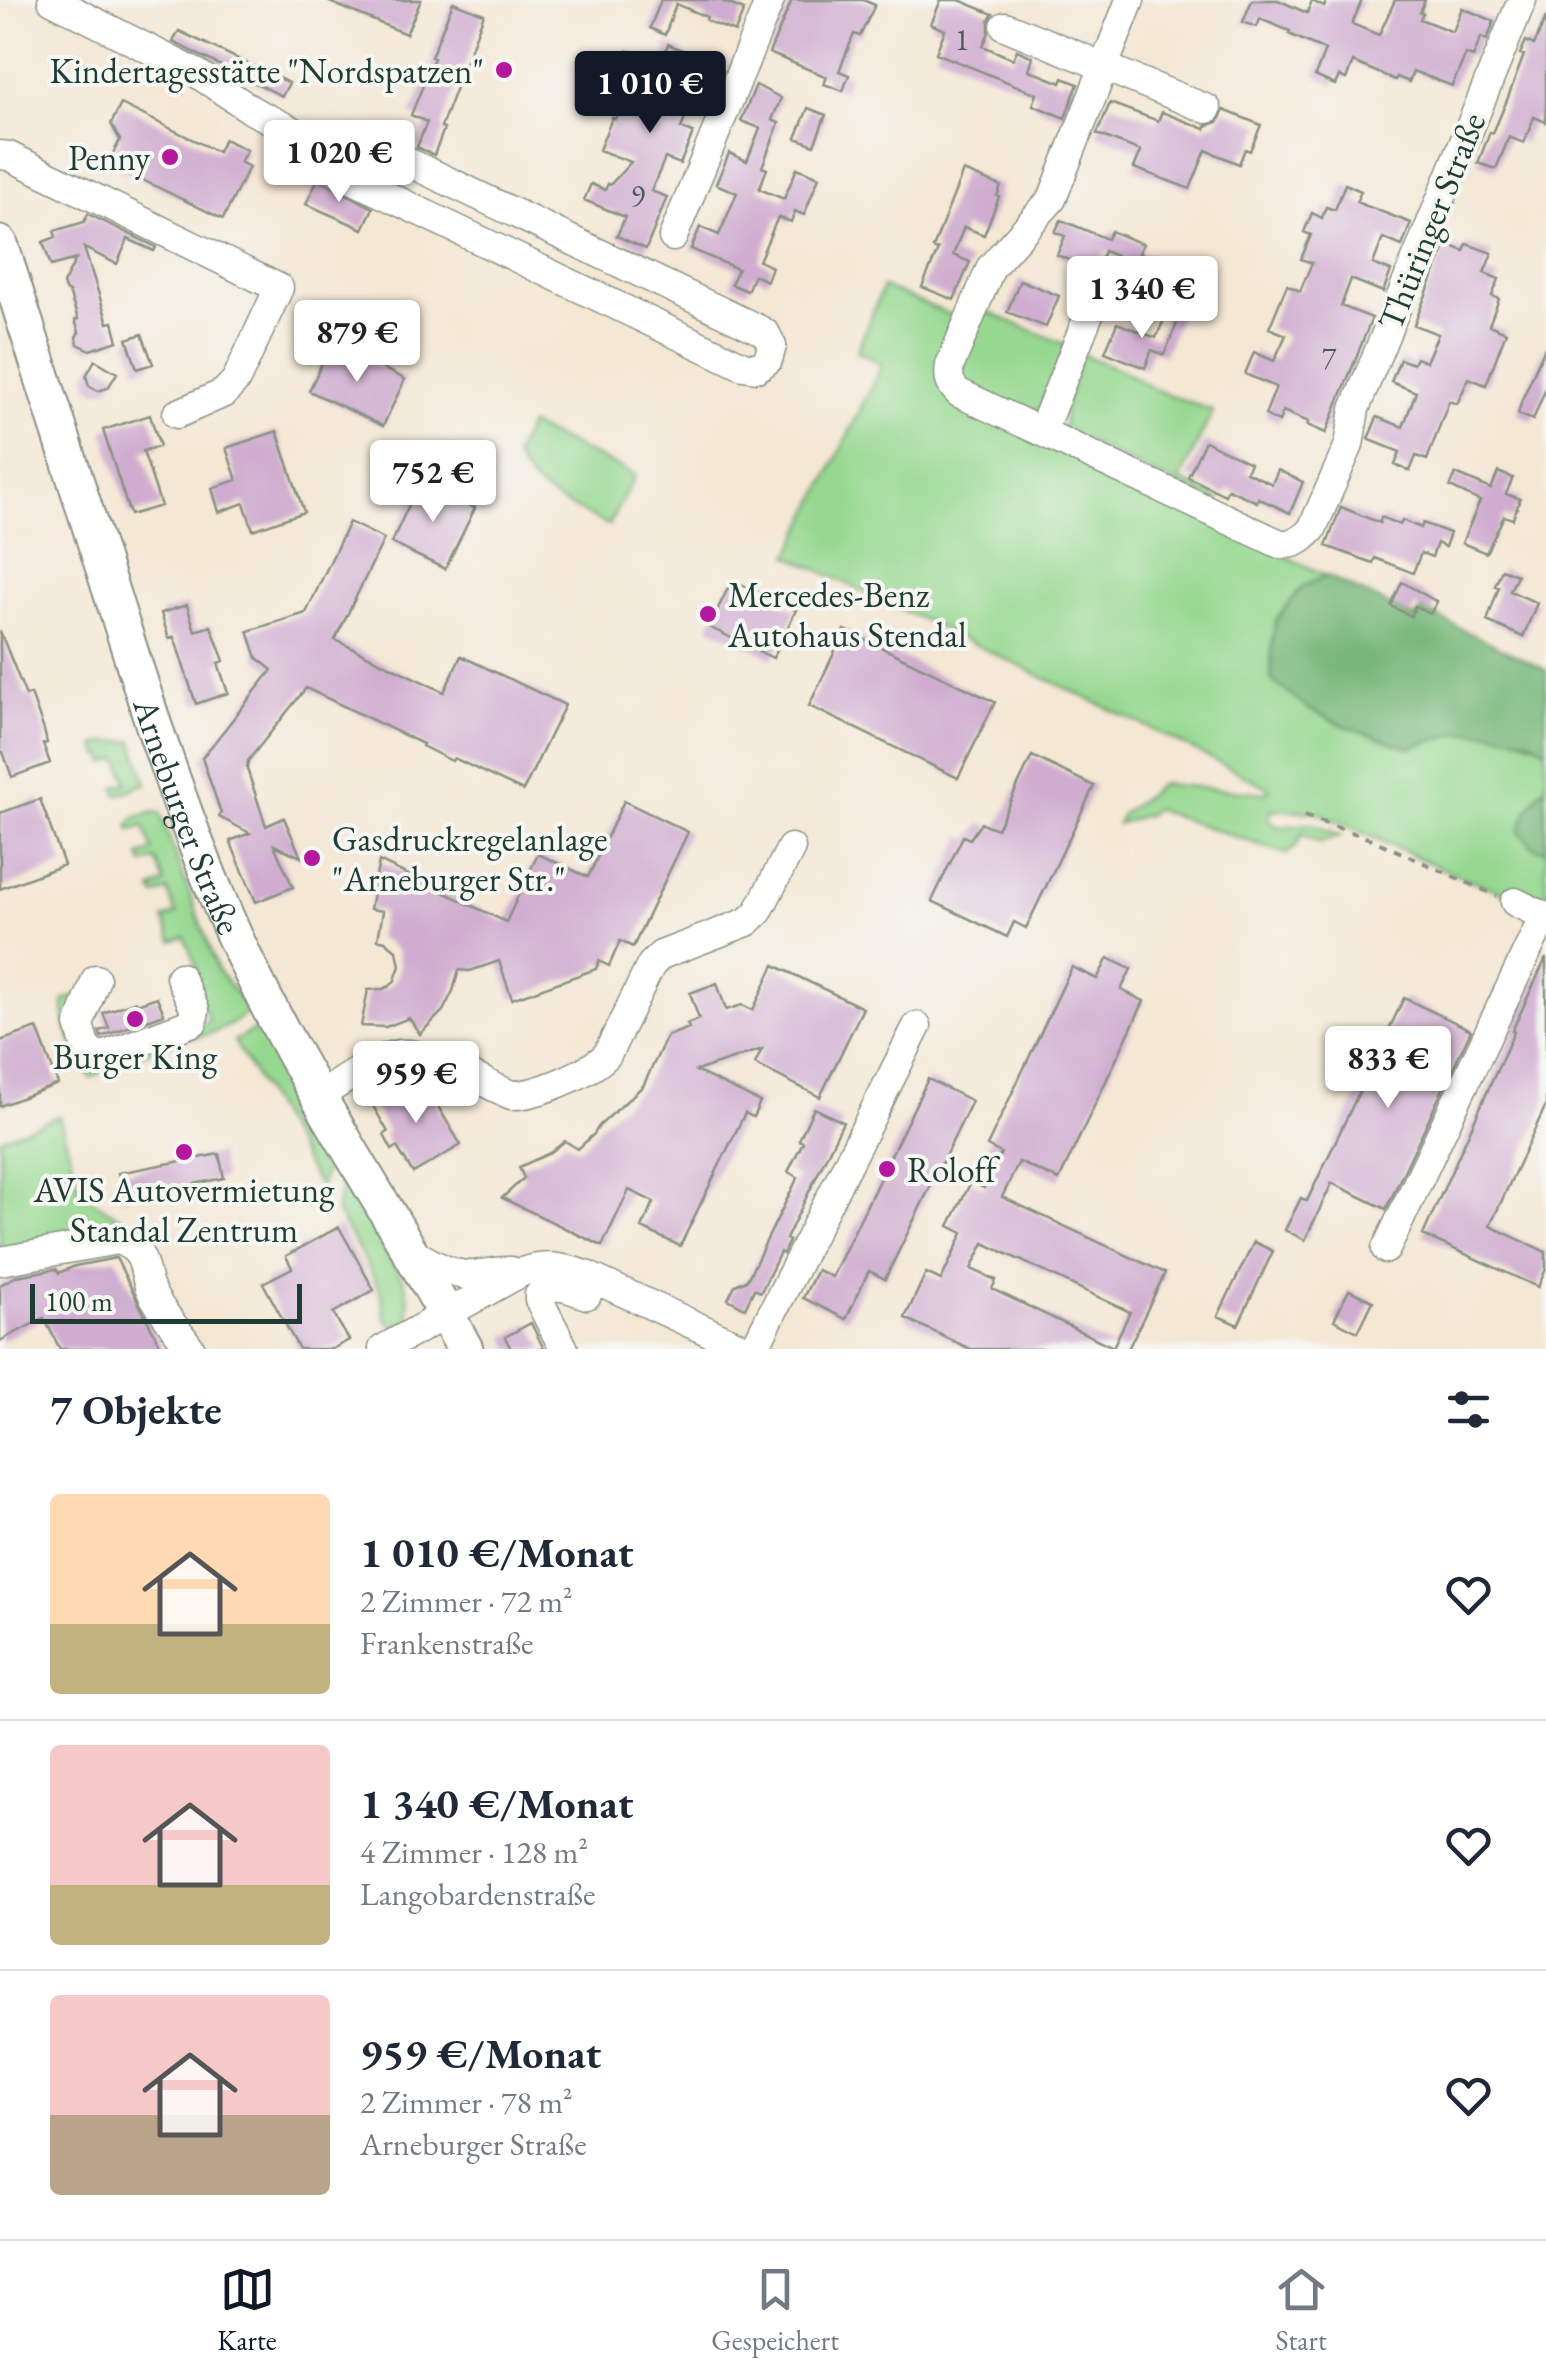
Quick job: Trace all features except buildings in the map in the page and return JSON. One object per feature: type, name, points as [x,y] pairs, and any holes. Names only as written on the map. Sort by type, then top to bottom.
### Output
[{"type":"main road","name":"Arneburger Straße","points":[[0,244],[176,789],[219,902],[318,1097],[466,1349]]},
{"type":"street","points":[[52,0],[198,74],[253,111],[343,156]]},
{"type":"street","points":[[673,236],[770,0]]},
{"type":"street","points":[[1097,294],[1042,431],[952,387],[950,366],[986,277],[1052,199],[1130,0]]},
{"type":"street","points":[[1521,0],[1546,10]]},
{"type":"street","name":"Thüringer Straße","points":[[1042,431],[1280,544],[1291,545],[1303,539],[1312,528],[1349,445],[1356,410],[1521,0]]},
{"type":"street","points":[[1006,26],[1207,109]]},
{"type":"street","points":[[358,142],[371,143],[760,330],[770,340],[771,354],[757,368],[743,366],[354,180],[344,170],[343,156],[358,142]]},
{"type":"street","points":[[0,155],[279,288],[236,380],[224,393],[177,414]]},
{"type":"street","points":[[318,1097],[371,1064],[396,1054],[421,1054],[511,1095],[525,1096],[597,1066],[607,1056],[651,965],[660,955],[746,922],[758,912],[791,848]]},
{"type":"street","points":[[1386,1249],[1545,916],[1515,902]]},
{"type":"street","points":[[96,979],[79,1025],[87,1051],[104,1056],[193,1022],[195,1010],[180,977]]},
{"type":"street","points":[[383,1349],[522,1272],[542,1266],[586,1274],[750,1349],[917,1026]]},
{"type":"street","points":[[0,1260],[118,1240],[131,1246],[141,1256],[155,1299],[191,1349]]},
{"type":"street","points":[[410,1251],[457,1274],[522,1272]]},
{"type":"street","points":[[564,1349],[539,1295],[556,1286],[586,1295]]},
{"type":"path","points":[[1304,816],[1371,839],[1515,902]]},
{"type":"green space","points":[[883,287],[959,318],[947,396],[1327,576],[1303,586],[1276,620],[1409,748],[1451,734],[1480,732],[1514,737],[1546,749],[1546,784],[1527,811],[1533,847],[1546,851],[1546,910],[1317,812],[1272,809],[1269,819],[1278,827],[1312,824],[1340,836],[1320,843],[1302,834],[1287,854],[1153,809],[1149,814],[1117,824],[1122,814],[1161,784],[1266,793],[1269,788],[789,556],[882,365],[857,351]]},
{"type":"green space","points":[[985,311],[1062,343],[1066,349],[1039,409],[1028,414],[964,385],[957,366]]},
{"type":"green space","points":[[1081,354],[1154,389],[1213,411],[1180,480],[1219,499],[1217,504],[1061,430]]},
{"type":"green space","points":[[529,425],[635,475],[609,525],[554,498],[521,469],[514,455]]},
{"type":"green space","points":[[1327,576],[1415,618],[1423,610],[1546,670],[1546,749],[1528,739],[1490,732],[1457,733],[1409,748],[1310,710],[1271,680],[1276,620],[1303,586]]},
{"type":"green space","points":[[133,741],[147,783],[118,795],[115,788],[128,782],[119,759],[106,763],[96,746]]},
{"type":"green space","points":[[1546,784],[1546,851],[1533,847],[1519,831],[1527,811]]},
{"type":"green space","points":[[160,813],[218,971],[250,1010],[221,1029],[188,1037],[109,1067],[91,1078],[71,1041],[64,1000],[76,996],[81,1049],[209,1021],[191,972],[197,969],[185,937],[172,941],[164,919],[176,914],[168,891],[155,895],[152,889],[165,883],[156,860],[143,864],[140,856],[153,851],[144,826],[131,830],[129,825],[136,817]]},
{"type":"green space","points":[[263,1031],[288,1091],[329,1157],[320,1188],[234,1041]]},
{"type":"green space","points":[[59,1116],[81,1193],[135,1227],[0,1255],[0,1138]]},
{"type":"green space","points":[[346,1183],[405,1283],[410,1315],[408,1321],[394,1327],[385,1315],[375,1281],[336,1211],[341,1188]]},
{"type":"place","name":"Kindertagesstätte \"Nordspatzen\"","points":[[504,70]]},
{"type":"place","name":"Penny","points":[[170,157]]},
{"type":"place","name":"Mercedes-Benz Autohaus Stendal","points":[[708,614]]},
{"type":"place","name":"Gasdruckregelanlage \"Arneburger Str.\"","points":[[312,858]]},
{"type":"place","name":"Burger King","points":[[135,1019]]},
{"type":"place","name":"AVIS Autovermietung Standal Zentrum","points":[[184,1152]]},
{"type":"place","name":"Roloff","points":[[887,1169]]}]
